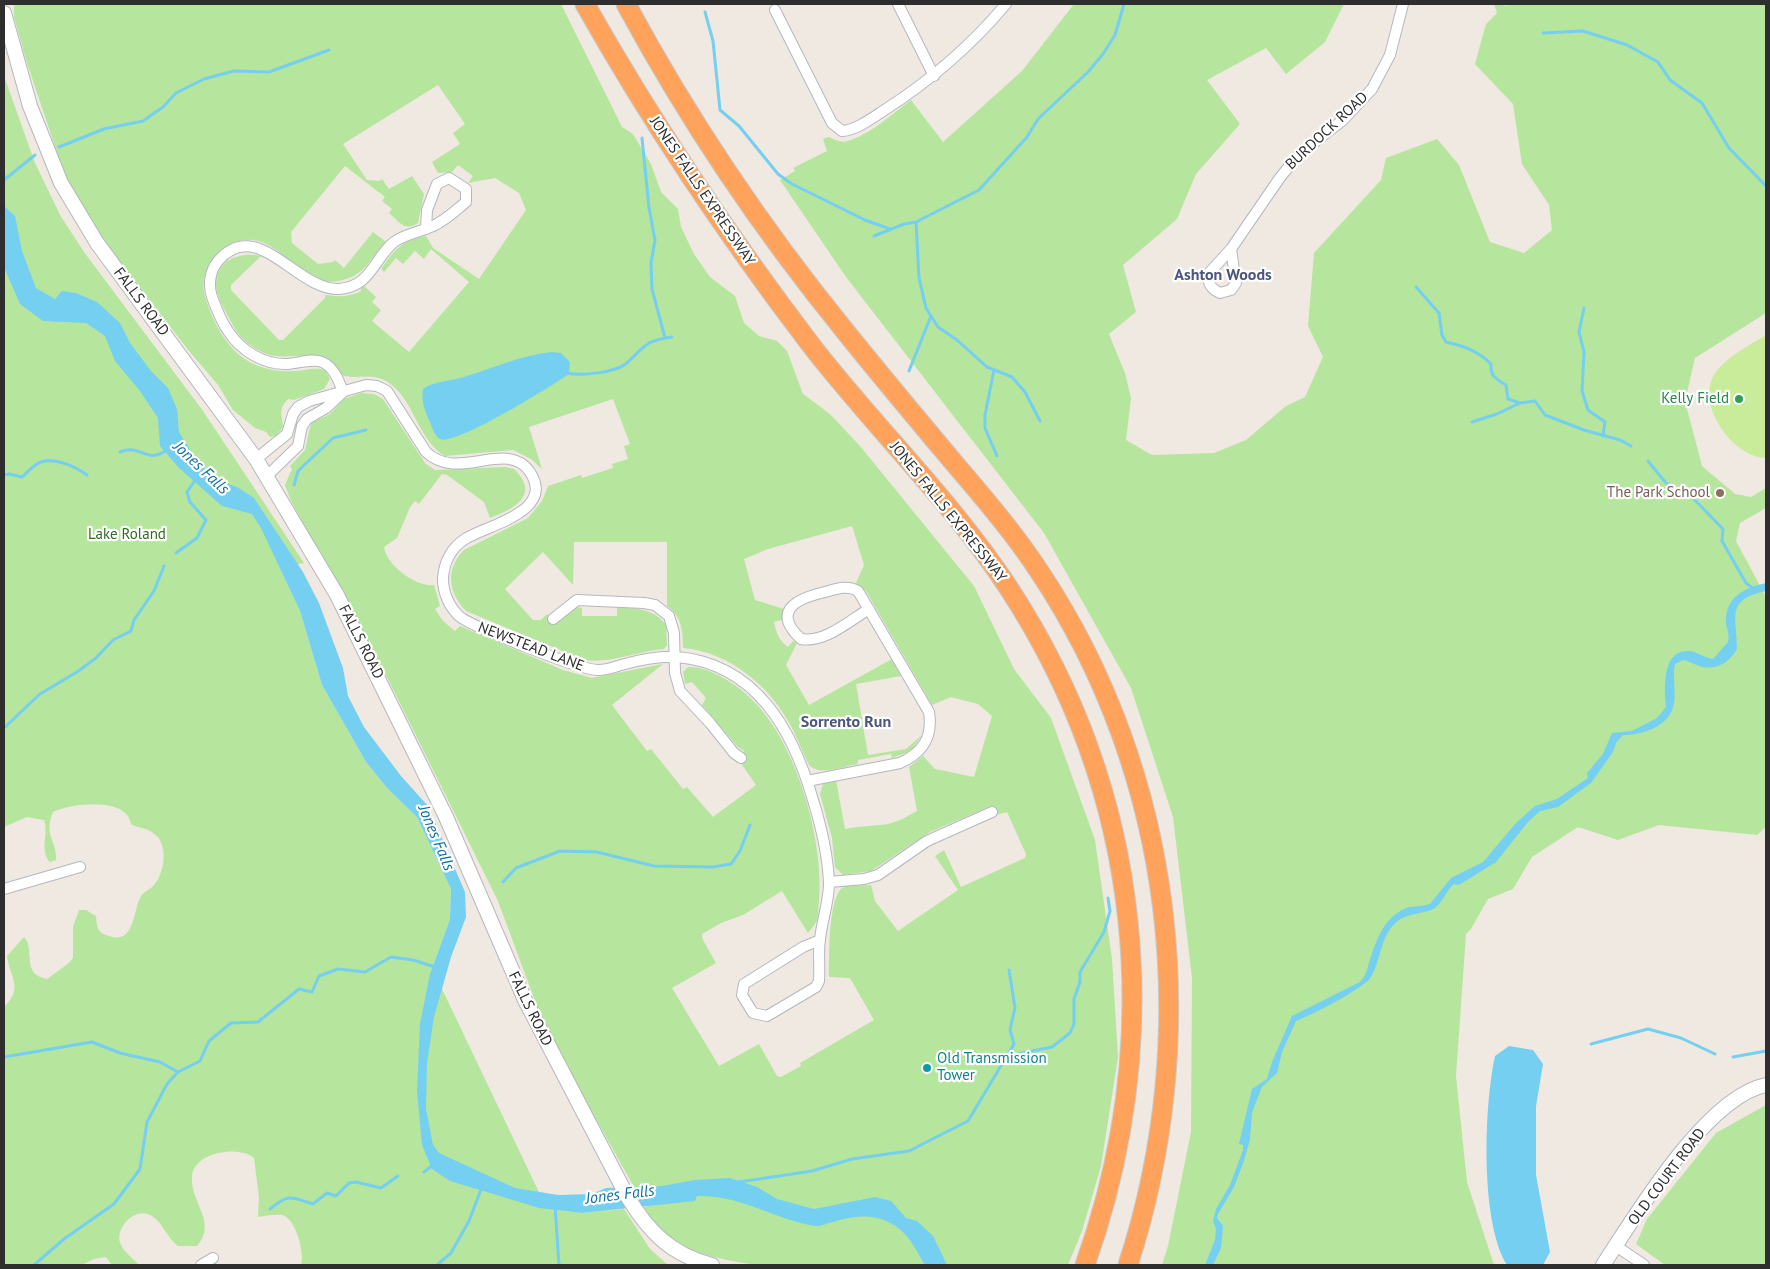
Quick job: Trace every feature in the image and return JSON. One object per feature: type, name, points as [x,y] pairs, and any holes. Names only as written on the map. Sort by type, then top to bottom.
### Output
[{"type":"highway","name":"JONES FALLS EXPRESSWAY","points":[[586,4],[668,144],[731,238],[814,348],[976,542],[1010,589],[1039,638],[1067,695],[1088,746],[1106,808],[1125,892],[1132,974],[1132,1016],[1131,1053],[1121,1136],[1100,1223],[1085,1265]]},
{"type":"highway","points":[[626,4],[700,130],[797,271],[885,380],[1006,524],[1039,570],[1070,621],[1108,699],[1140,790],[1153,840],[1166,928],[1169,971],[1168,1056],[1160,1133],[1151,1182],[1128,1265]]},
{"type":"main road","name":"FALLS ROAD","points":[[4,13],[32,114],[67,195],[97,243],[256,459],[337,595],[446,817],[525,1000],[619,1181],[650,1230],[665,1244],[685,1256],[712,1265]]},
{"type":"main road","name":"OLD COURT ROAD","points":[[1604,1265],[1661,1179],[1711,1120],[1742,1093],[1766,1084]]},
{"type":"street","points":[[898,4],[934,76]]},
{"type":"street","points":[[775,10],[832,123],[842,131],[848,131],[870,120],[934,76],[972,43],[1006,4]]},
{"type":"street","name":"BURDOCK ROAD","points":[[1232,250],[1298,154],[1343,120],[1372,89],[1390,54],[1403,4]]},
{"type":"street","points":[[343,392],[333,369],[322,361],[287,364],[270,361],[245,351],[236,342],[227,330],[211,294],[210,283],[217,263],[232,250],[244,246],[258,248],[269,252],[311,282],[338,289],[349,287],[368,276],[396,241],[426,229],[447,218],[466,202],[466,188],[449,178],[437,184],[426,210],[426,229]]},
{"type":"street","name":"NEWSTEAD LANE","points":[[256,459],[287,434],[293,414],[298,407],[309,400],[366,386],[377,386],[387,391],[426,452],[434,460],[453,464],[507,458],[525,466],[533,478],[535,492],[527,507],[520,513],[464,540],[449,555],[445,566],[443,584],[449,603],[461,618],[578,667],[590,670],[609,669],[640,660],[676,657],[703,661],[724,670],[753,690],[776,715],[788,734],[807,781],[820,825],[829,882],[820,940],[819,981],[816,987],[767,1016],[753,1013],[742,995],[744,984],[803,947],[820,940]]},
{"type":"street","name":"NEWSTEAD LANE","points":[[267,476],[298,446],[302,426],[307,420],[326,408],[343,392]]},
{"type":"street","points":[[807,781],[900,763],[914,757],[927,740],[930,731],[929,712],[869,609],[858,591],[846,587],[798,600],[788,613],[788,623],[801,639],[820,639],[869,609]]},
{"type":"street","points":[[553,619],[577,600],[627,601],[655,605],[669,616],[673,623],[676,657],[675,673],[680,691],[710,723],[734,753],[741,758]]},
{"type":"street","points":[[829,882],[864,879],[878,875],[927,841],[992,812]]},
{"type":"street","points":[[4,889],[80,867]]},
{"type":"street","points":[[1616,1246],[1644,1265]]},
{"type":"street","points":[[201,1265],[214,1258]]},
{"type":"green space","points":[[14,4],[561,4],[622,127],[633,134],[651,164],[661,192],[678,209],[681,227],[694,254],[710,277],[735,296],[744,323],[759,336],[777,341],[787,351],[803,394],[830,414],[860,446],[974,586],[1014,669],[1051,718],[1095,840],[1112,959],[1118,1057],[1101,1166],[1082,1231],[1068,1265],[755,1265],[706,1255],[692,1250],[666,1234],[654,1223],[642,1208],[648,1206],[641,1187],[634,1187],[545,1028],[498,901],[388,679],[291,501],[285,485],[292,469],[290,466],[305,450],[311,423],[330,414],[344,399],[361,393],[374,394],[383,399],[425,463],[435,470],[505,467],[514,469],[522,478],[525,486],[525,494],[521,500],[508,510],[490,518],[484,502],[447,475],[442,474],[419,504],[415,501],[410,507],[397,538],[384,547],[386,554],[403,574],[419,583],[434,585],[440,606],[435,609],[443,621],[455,631],[460,626],[563,670],[592,678],[663,664],[612,705],[647,751],[651,749],[683,789],[687,787],[713,817],[756,785],[740,762],[744,751],[738,747],[702,705],[706,698],[692,682],[685,684],[683,672],[688,667],[699,668],[720,676],[740,689],[764,713],[788,753],[799,777],[807,803],[818,854],[820,879],[817,920],[808,933],[782,891],[743,915],[721,923],[702,934],[703,940],[716,963],[672,988],[719,1066],[759,1044],[777,1076],[781,1077],[801,1066],[800,1063],[874,1020],[850,978],[829,977],[832,914],[839,892],[844,887],[871,885],[875,901],[898,931],[958,890],[935,856],[944,850],[961,887],[1025,858],[1026,854],[1007,812],[996,815],[991,806],[930,832],[871,871],[843,875],[835,867],[832,838],[820,794],[823,784],[836,780],[845,829],[888,824],[903,819],[917,811],[909,767],[923,756],[935,769],[974,777],[992,716],[978,704],[951,697],[932,705],[866,591],[856,583],[864,565],[852,526],[768,549],[744,559],[755,600],[784,609],[782,620],[774,622],[775,626],[778,636],[785,645],[788,647],[793,641],[797,643],[786,665],[809,705],[892,659],[901,676],[856,684],[868,755],[906,749],[922,735],[911,751],[892,758],[891,754],[858,760],[858,764],[833,770],[815,769],[810,766],[783,713],[761,686],[733,664],[717,656],[683,648],[679,619],[667,606],[667,542],[574,542],[573,585],[543,552],[505,589],[533,620],[541,620],[547,614],[554,623],[576,607],[582,608],[582,616],[617,616],[617,608],[650,612],[661,619],[666,625],[667,645],[664,649],[614,659],[584,660],[466,611],[455,596],[451,580],[454,565],[464,550],[528,518],[542,501],[548,486],[581,475],[582,478],[613,468],[612,464],[628,459],[624,446],[630,444],[613,399],[529,427],[542,469],[531,459],[513,450],[445,456],[428,440],[403,397],[386,381],[375,377],[341,375],[336,365],[320,357],[270,355],[248,343],[236,331],[221,303],[216,286],[217,277],[224,264],[230,259],[245,255],[261,256],[231,285],[231,290],[279,340],[283,340],[325,298],[325,295],[353,294],[361,291],[361,287],[364,286],[376,297],[372,302],[381,310],[372,321],[409,352],[469,282],[431,249],[424,259],[415,251],[403,264],[396,258],[384,272],[381,269],[390,256],[404,243],[426,236],[433,248],[479,279],[526,210],[519,193],[495,178],[468,183],[473,176],[458,165],[452,172],[438,173],[432,162],[460,144],[453,133],[465,124],[438,85],[343,144],[367,180],[379,181],[382,179],[389,189],[412,176],[424,194],[418,223],[413,226],[402,225],[389,213],[392,209],[382,201],[385,197],[345,166],[291,232],[292,243],[318,264],[335,260],[344,268],[373,232],[386,242],[361,271],[347,279],[326,281],[306,273],[278,251],[258,241],[234,242],[224,248],[209,266],[204,288],[206,300],[214,320],[224,338],[239,355],[253,364],[279,371],[321,369],[325,370],[330,379],[324,389],[294,400],[288,399],[282,409],[283,427],[276,436],[270,437],[266,432],[255,428],[233,410],[218,385],[189,351],[100,236],[66,179],[26,60],[14,17]]},
{"type":"green space","points":[[1074,4],[1344,4],[1325,42],[1286,74],[1266,48],[1207,80],[1240,124],[1196,174],[1177,219],[1123,265],[1136,312],[1109,334],[1125,373],[1131,398],[1126,440],[1152,455],[1214,453],[1246,440],[1286,406],[1305,397],[1323,357],[1308,326],[1314,253],[1381,180],[1386,158],[1437,139],[1459,165],[1490,242],[1524,253],[1552,230],[1549,205],[1522,164],[1513,104],[1475,64],[1486,24],[1497,13],[1494,4],[1504,4],[1505,6],[1511,4],[1766,4],[1766,313],[1695,358],[1685,401],[1702,466],[1735,494],[1751,497],[1766,488],[1766,508],[1740,523],[1736,541],[1766,597],[1766,827],[1757,835],[1659,825],[1618,840],[1578,827],[1532,857],[1513,889],[1488,899],[1471,929],[1466,934],[1456,1076],[1467,1182],[1494,1265],[1162,1265],[1168,1246],[1191,1132],[1192,978],[1173,817],[1131,688],[1044,533],[846,277],[780,180],[795,171],[793,168],[827,151],[823,139],[829,137],[843,142],[857,138],[881,123],[911,100],[943,142],[1022,71]]},
{"type":"green space","name":"Lake Roland","points":[[4,76],[35,163],[60,215],[84,252],[203,411],[304,563],[280,568],[300,611],[322,685],[366,762],[387,788],[417,817],[451,889],[450,919],[432,968],[547,1209],[582,1213],[624,1209],[650,1249],[668,1265],[301,1265],[302,1253],[298,1237],[287,1218],[282,1215],[258,1217],[259,1197],[254,1158],[247,1154],[228,1152],[218,1153],[200,1161],[192,1176],[195,1195],[202,1212],[205,1229],[203,1237],[197,1246],[178,1246],[156,1219],[146,1213],[133,1216],[128,1220],[123,1225],[119,1238],[122,1248],[139,1265],[112,1265],[106,1257],[94,1259],[82,1265],[4,1265],[4,1007],[10,1000],[15,988],[7,956],[24,937],[29,948],[31,967],[39,976],[47,979],[73,958],[73,927],[79,910],[86,910],[96,916],[97,926],[102,933],[117,938],[123,936],[131,926],[141,896],[158,880],[164,858],[158,837],[148,830],[132,825],[127,815],[120,809],[111,806],[80,805],[53,812],[49,827],[55,847],[56,860],[50,862],[45,853],[46,831],[44,820],[27,817],[4,827]]},
{"type":"green space","name":"Kelly Field","points":[[1766,335],[1766,458],[1741,449],[1721,428],[1714,415],[1710,401],[1710,387],[1714,375],[1724,363]]},
{"type":"green space","points":[[1766,1105],[1766,1265],[1665,1265],[1636,1244],[1647,1219],[1716,1133]]},
{"type":"water","name":"Jones Falls","points":[[4,206],[15,216],[22,251],[36,288],[55,299],[62,291],[76,293],[97,302],[120,323],[130,343],[151,371],[168,388],[177,409],[179,432],[197,461],[216,480],[237,487],[254,498],[303,572],[319,603],[343,668],[348,696],[364,727],[401,776],[428,806],[465,892],[466,917],[451,957],[434,1017],[427,1063],[426,1109],[433,1145],[439,1153],[515,1188],[558,1195],[592,1194],[606,1188],[662,1186],[695,1180],[730,1178],[757,1187],[777,1199],[814,1209],[875,1197],[891,1201],[906,1218],[917,1221],[933,1236],[947,1265],[925,1265],[911,1242],[898,1227],[878,1218],[855,1217],[815,1226],[800,1223],[729,1199],[697,1196],[695,1201],[582,1213],[539,1208],[450,1181],[432,1169],[422,1145],[417,1091],[420,1024],[430,974],[450,919],[451,889],[417,817],[387,788],[366,762],[322,685],[300,611],[261,528],[252,514],[222,506],[179,468],[160,446],[158,418],[140,391],[115,361],[105,336],[86,323],[43,321],[20,304],[4,267]]},
{"type":"water","points":[[552,352],[561,353],[570,362],[569,374],[504,414],[464,434],[449,439],[440,439],[437,436],[424,406],[423,389],[432,384],[464,377],[519,359]]},
{"type":"water","points":[[1766,583],[1766,591],[1744,599],[1739,605],[1735,619],[1737,649],[1726,662],[1716,667],[1699,666],[1683,660],[1675,664],[1674,703],[1670,715],[1665,721],[1645,732],[1623,735],[1591,783],[1558,807],[1540,811],[1528,822],[1496,862],[1459,885],[1454,884],[1435,908],[1399,920],[1388,932],[1375,970],[1366,982],[1336,1002],[1296,1021],[1282,1052],[1277,1073],[1262,1087],[1252,1113],[1250,1139],[1244,1161],[1234,1187],[1217,1218],[1223,1226],[1221,1248],[1213,1265],[1205,1265],[1215,1240],[1216,1229],[1213,1221],[1216,1209],[1230,1185],[1243,1150],[1243,1145],[1239,1144],[1252,1089],[1267,1079],[1272,1062],[1292,1016],[1360,982],[1366,973],[1373,949],[1380,934],[1389,920],[1402,910],[1430,904],[1451,878],[1483,862],[1516,823],[1535,806],[1557,799],[1588,778],[1587,773],[1603,754],[1612,733],[1632,731],[1657,718],[1666,707],[1666,673],[1673,657],[1687,651],[1713,659],[1728,642],[1729,635],[1726,623],[1732,600],[1743,591]]},
{"type":"water","points":[[1509,1046],[1533,1050],[1543,1064],[1536,1106],[1536,1175],[1550,1252],[1543,1265],[1507,1265],[1498,1246],[1492,1221],[1488,1193],[1488,1104],[1495,1056]]},
{"type":"waterway","points":[[874,236],[904,224],[916,222],[979,190],[1027,137],[1038,119],[1088,72],[1103,54],[1115,35],[1124,4]]},
{"type":"waterway","points":[[705,12],[713,41],[720,110],[739,126],[778,174],[792,184],[865,220],[890,229]]},
{"type":"waterway","points":[[1543,33],[1583,31],[1627,45],[1658,62],[1670,80],[1702,103],[1729,148],[1766,186]]},
{"type":"waterway","points":[[59,147],[104,129],[143,121],[163,107],[176,93],[204,79],[234,71],[269,72],[329,50]]},
{"type":"waterway","points":[[642,138],[649,208],[655,240],[651,263],[652,289],[665,338]]},
{"type":"waterway","points":[[4,180],[35,155]]},
{"type":"waterway","points":[[916,222],[919,278],[926,308],[938,327],[957,340],[987,367],[1012,377],[1025,392],[1040,421]]},
{"type":"waterway","points":[[1416,287],[1439,313],[1442,335],[1446,342],[1470,350],[1491,364],[1494,377],[1506,385],[1508,399],[1520,403],[1535,401],[1545,415],[1584,430],[1620,440],[1631,446]]},
{"type":"waterway","points":[[1584,308],[1579,332],[1584,352],[1582,391],[1588,410],[1605,422],[1603,436]]},
{"type":"waterway","points":[[909,371],[931,316]]},
{"type":"waterway","points":[[567,373],[589,374],[615,369],[627,363],[651,342],[672,337]]},
{"type":"waterway","points":[[994,370],[985,415],[985,428],[997,456]]},
{"type":"waterway","points":[[1472,422],[1497,414],[1520,403]]},
{"type":"waterway","points":[[294,485],[298,471],[333,438],[366,430]]},
{"type":"waterway","name":"Jones Falls","points":[[120,452],[134,450],[153,455],[167,450]]},
{"type":"waterway","points":[[4,475],[9,474],[22,477],[36,465],[47,461],[65,464],[87,475]]},
{"type":"waterway","points":[[1648,461],[1666,483],[1679,491],[1687,492],[1723,529],[1722,541],[1746,583],[1754,589]]},
{"type":"waterway","name":"Jones Falls","points":[[176,553],[197,538],[206,520],[190,502],[187,492],[196,479]]},
{"type":"waterway","points":[[4,728],[40,694],[77,672],[96,658],[113,640],[131,631],[134,620],[154,591],[164,566]]},
{"type":"waterway","points":[[503,882],[516,868],[560,851],[597,852],[654,866],[713,867],[731,864],[740,851],[750,825]]},
{"type":"waterway","points":[[1008,1056],[1052,1047],[1070,1033],[1074,1024],[1074,999],[1080,982],[1080,972],[1104,932],[1110,911],[1108,898]]},
{"type":"waterway","points":[[34,1265],[64,1239],[114,1204],[140,1169],[147,1122],[167,1084],[178,1072],[200,1061],[209,1041],[231,1023],[258,1022],[299,989],[312,992],[319,976],[338,969],[365,972],[391,957],[413,960],[435,967]]},
{"type":"waterway","points":[[737,1184],[739,1182],[812,1171],[852,1159],[909,1151],[968,1121],[1014,1044],[1010,1030],[1015,1008],[1009,970]]},
{"type":"waterway","points":[[1591,1044],[1648,1029],[1681,1038],[1715,1054]]},
{"type":"waterway","points":[[4,1057],[92,1042],[120,1053],[160,1062],[178,1072]]},
{"type":"waterway","points":[[1733,1057],[1766,1051]]},
{"type":"waterway","points":[[424,1172],[433,1165]]},
{"type":"waterway","points":[[270,1209],[282,1200],[291,1198],[313,1204],[327,1193],[336,1196],[349,1183],[356,1182],[381,1188],[398,1176]]},
{"type":"waterway","points":[[437,1265],[451,1253],[469,1221],[482,1187]]},
{"type":"waterway","points":[[555,1206],[559,1265]]},
{"type":"place","name":"Kelly Field","points":[[1739,399]]},
{"type":"place","name":"The Park School","points":[[1720,493]]},
{"type":"place","name":"Old Transmission Tower","points":[[927,1068]]},
{"type":"district","name":"Ashton Woods","points":[[1223,275]]},
{"type":"district","name":"Sorrento Run","points":[[846,722]]}]
